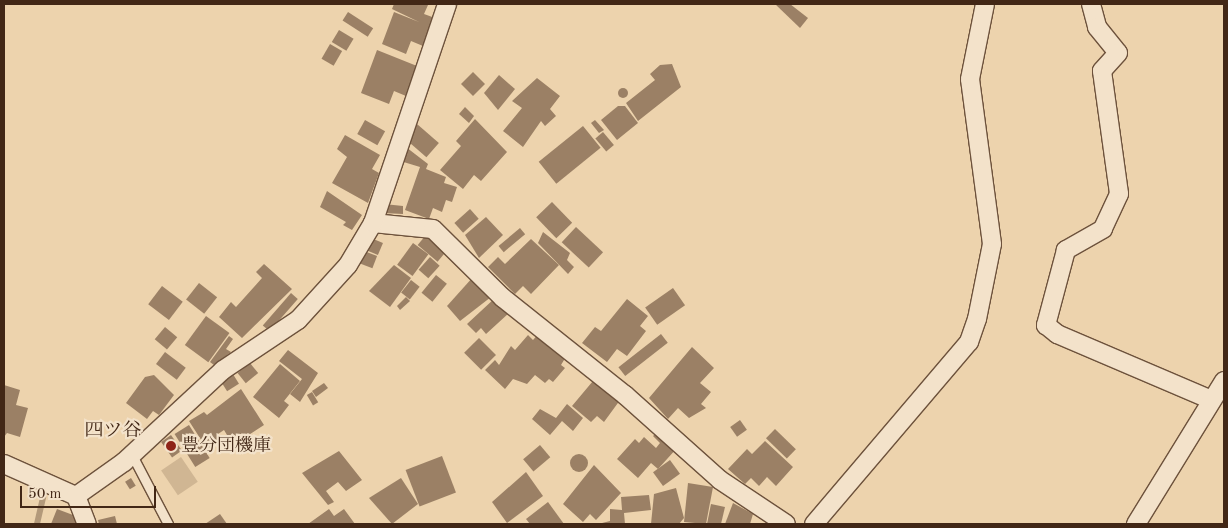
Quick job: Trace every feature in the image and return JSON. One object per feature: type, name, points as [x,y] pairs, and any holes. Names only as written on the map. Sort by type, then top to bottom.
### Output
[{"type":"street","points":[[76,496],[132,455],[223,370],[298,320],[348,264],[373,223],[447,4]]},
{"type":"street","points":[[814,524],[969,342],[977,318],[992,244],[970,79],[985,4]]},
{"type":"street","points":[[1091,4],[1097,27],[1118,53],[1102,71],[1119,194],[1103,229],[1066,250],[1046,325],[1057,334],[1212,400]]},
{"type":"street","points":[[373,223],[433,229],[503,298],[625,395],[720,480],[786,524]]},
{"type":"street","points":[[1136,524],[1224,381]]},
{"type":"street","points":[[4,464],[76,496],[88,524]]},
{"type":"lane","points":[[132,455],[168,524]]},
{"type":"shaded area","points":[[181,457],[198,482],[178,495],[161,470]]},
{"type":"building","points":[[394,4],[428,5],[424,14],[435,18],[423,46],[411,41],[406,54],[382,44],[394,12],[419,22],[392,9]]},
{"type":"building","points":[[775,4],[790,4],[808,18],[800,28]]},
{"type":"building","points":[[348,12],[373,28],[368,37],[343,20]]},
{"type":"building","points":[[339,30],[354,39],[346,51],[332,42]]},
{"type":"building","points":[[330,44],[342,51],[334,66],[322,59]]},
{"type":"building","points":[[377,50],[417,66],[406,96],[394,91],[389,104],[361,93]]},
{"type":"building","points":[[672,64],[681,87],[638,121],[626,103],[655,80],[650,74],[660,65]]},
{"type":"building","points":[[473,72],[485,84],[473,96],[461,84]]},
{"type":"building","points":[[499,75],[515,89],[498,110],[484,93]]},
{"type":"building","points":[[537,78],[560,96],[550,109],[556,116],[545,126],[541,121],[523,147],[503,131],[522,108],[512,101]]},
{"type":"building","points":[[621,88],[625,88],[628,93],[627,97],[621,98],[618,95],[618,91]]},
{"type":"building","points":[[618,106],[625,106],[638,123],[617,140],[601,120]]},
{"type":"building","points":[[465,107],[474,116],[469,123],[459,114]]},
{"type":"building","points":[[475,119],[507,152],[481,181],[474,175],[463,189],[440,170],[461,146],[456,141]]},
{"type":"building","points":[[365,120],[385,131],[377,145],[357,134]]},
{"type":"building","points":[[595,120],[604,130],[599,133],[591,123]]},
{"type":"building","points":[[417,124],[439,143],[426,157],[405,138]]},
{"type":"building","points":[[583,126],[601,148],[556,184],[539,162]]},
{"type":"building","points":[[603,132],[614,145],[606,151],[595,138]]},
{"type":"building","points":[[345,135],[380,155],[372,169],[379,173],[368,203],[332,183],[347,157],[337,149]]},
{"type":"building","points":[[402,144],[428,164],[426,169],[446,177],[444,183],[457,187],[452,202],[446,200],[442,212],[433,208],[429,219],[405,210],[420,167],[397,160]]},
{"type":"building","points":[[327,191],[362,215],[352,230],[343,225],[346,222],[320,207]]},
{"type":"building","points":[[552,202],[572,223],[556,238],[536,217]]},
{"type":"building","points":[[384,204],[403,206],[403,214],[383,213]]},
{"type":"building","points":[[470,209],[479,219],[463,233],[454,223]]},
{"type":"building","points":[[486,217],[503,235],[479,258],[465,235]]},
{"type":"building","points":[[576,227],[603,252],[589,268],[562,242]]},
{"type":"building","points":[[520,228],[525,234],[504,252],[499,246]]},
{"type":"building","points":[[543,232],[570,253],[567,260],[574,267],[568,274],[538,243]]},
{"type":"building","points":[[426,235],[446,252],[438,262],[418,245]]},
{"type":"building","points":[[371,238],[383,243],[378,255],[366,250]]},
{"type":"building","points":[[531,239],[559,265],[531,294],[523,286],[515,294],[488,267],[498,257],[505,264]]},
{"type":"building","points":[[413,243],[428,254],[413,276],[397,265]]},
{"type":"building","points":[[364,251],[377,256],[372,268],[359,263]]},
{"type":"building","points":[[430,257],[440,266],[428,278],[419,270]]},
{"type":"building","points":[[264,264],[292,289],[242,338],[219,317],[231,302],[236,307],[262,278],[256,272]]},
{"type":"building","points":[[394,265],[411,278],[390,307],[369,291]]},
{"type":"building","points":[[436,275],[447,284],[432,302],[422,293]]},
{"type":"building","points":[[473,277],[491,297],[460,321],[447,306]]},
{"type":"building","points":[[411,280],[420,287],[410,299],[401,293]]},
{"type":"building","points":[[199,283],[217,297],[204,314],[186,300]]},
{"type":"building","points":[[162,286],[183,302],[169,320],[148,304]]},
{"type":"building","points":[[673,288],[685,305],[657,325],[645,308]]},
{"type":"building","points":[[291,293],[298,299],[270,331],[263,325]]},
{"type":"building","points":[[406,297],[410,301],[400,310],[397,306]]},
{"type":"building","points":[[495,298],[509,313],[486,334],[481,328],[476,333],[467,324]]},
{"type":"building","points":[[627,299],[648,316],[640,326],[646,331],[627,356],[617,349],[607,362],[582,343],[595,327],[601,331]]},
{"type":"building","points":[[206,316],[229,333],[208,362],[185,345]]},
{"type":"building","points":[[165,327],[177,337],[167,350],[155,339]]},
{"type":"building","points":[[540,332],[567,355],[561,365],[565,368],[553,382],[549,379],[545,383],[535,375],[527,384],[513,379],[505,389],[485,370],[495,360],[499,365],[511,346],[515,350],[528,335],[533,340]]},
{"type":"building","points":[[661,334],[668,343],[625,376],[618,367]]},
{"type":"building","points":[[229,336],[233,339],[226,349],[231,352],[214,365],[210,362]]},
{"type":"building","points":[[479,338],[496,355],[481,370],[464,353]]},
{"type":"building","points":[[692,347],[714,368],[700,383],[711,392],[701,404],[706,408],[689,418],[678,408],[668,419],[649,398]]},
{"type":"building","points":[[288,350],[318,373],[300,402],[290,394],[302,379],[279,361]]},
{"type":"building","points":[[165,352],[186,368],[177,380],[156,364]]},
{"type":"building","points":[[250,363],[258,373],[246,383],[238,373]]},
{"type":"building","points":[[280,364],[300,381],[284,401],[289,405],[279,418],[253,397]]},
{"type":"building","points":[[231,371],[239,384],[227,391],[219,378]]},
{"type":"building","points":[[154,375],[174,395],[159,415],[153,411],[147,419],[126,403],[145,377]]},
{"type":"building","points":[[598,375],[623,396],[604,422],[597,416],[591,422],[572,406]]},
{"type":"building","points":[[324,383],[328,388],[316,397],[312,391]]},
{"type":"building","points":[[4,385],[20,390],[16,405],[28,408],[20,437],[7,433],[4,437]]},
{"type":"building","points":[[241,389],[264,425],[233,445],[224,430],[218,434],[222,440],[207,449],[189,421],[204,412],[207,415]]},
{"type":"building","points":[[312,392],[318,402],[313,405],[307,395]]},
{"type":"building","points":[[567,404],[583,418],[573,431],[562,421],[550,435],[532,419],[540,409],[556,418]]},
{"type":"building","points":[[740,420],[747,430],[737,437],[730,427]]},
{"type":"building","points":[[189,425],[210,458],[195,467],[175,434]]},
{"type":"building","points":[[775,429],[796,449],[787,458],[766,438]]},
{"type":"building","points":[[658,431],[677,448],[658,469],[651,463],[638,478],[617,459],[635,439],[639,443],[644,437],[656,448],[660,443],[653,436]]},
{"type":"building","name":"豊分団機庫","points":[[171,435],[182,451],[172,457],[161,442]]},
{"type":"building","points":[[765,441],[793,467],[776,486],[767,477],[759,486],[751,478],[745,484],[728,469],[747,449],[752,454]]},
{"type":"building","points":[[540,445],[550,457],[533,471],[523,459]]},
{"type":"building","points":[[339,451],[362,480],[346,491],[338,482],[326,491],[334,502],[328,505],[302,473]]},
{"type":"building","points":[[575,454],[583,454],[588,459],[586,470],[575,472],[570,467],[570,459]]},
{"type":"building","points":[[442,456],[456,492],[420,506],[406,470]]},
{"type":"building","points":[[670,460],[680,474],[663,486],[653,472]]},
{"type":"building","points":[[594,465],[621,493],[596,520],[590,514],[583,522],[563,504]]},
{"type":"building","points":[[526,472],[543,496],[507,523],[492,502]]},
{"type":"building","points":[[131,478],[136,486],[130,489],[125,482]]},
{"type":"building","points":[[401,478],[418,504],[392,524],[369,498]]},
{"type":"building","points":[[688,483],[713,487],[706,524],[684,522]]},
{"type":"building","points":[[676,488],[684,518],[679,524],[651,524],[654,494]]},
{"type":"building","points":[[649,495],[651,510],[624,513],[625,524],[598,524],[610,521],[610,509],[622,510],[621,497]]},
{"type":"building","points":[[548,502],[564,524],[530,524],[526,519]]},
{"type":"building","points":[[733,503],[753,514],[750,524],[725,524]]},
{"type":"building","points":[[711,504],[725,507],[721,524],[707,524]]},
{"type":"building","points":[[57,509],[81,518],[79,524],[51,524]]},
{"type":"building","points":[[329,509],[334,516],[344,509],[355,524],[308,524]]},
{"type":"building","points":[[220,514],[227,524],[205,524]]},
{"type":"building","points":[[115,516],[117,524],[99,524],[98,520]]},
{"type":"waterway","points":[[37,524],[43,498]]},
{"type":"place","name":"豊分団機庫","points":[[171,446]]},
{"type":"district","name":"四ツ谷","points":[[113,432]]}]
